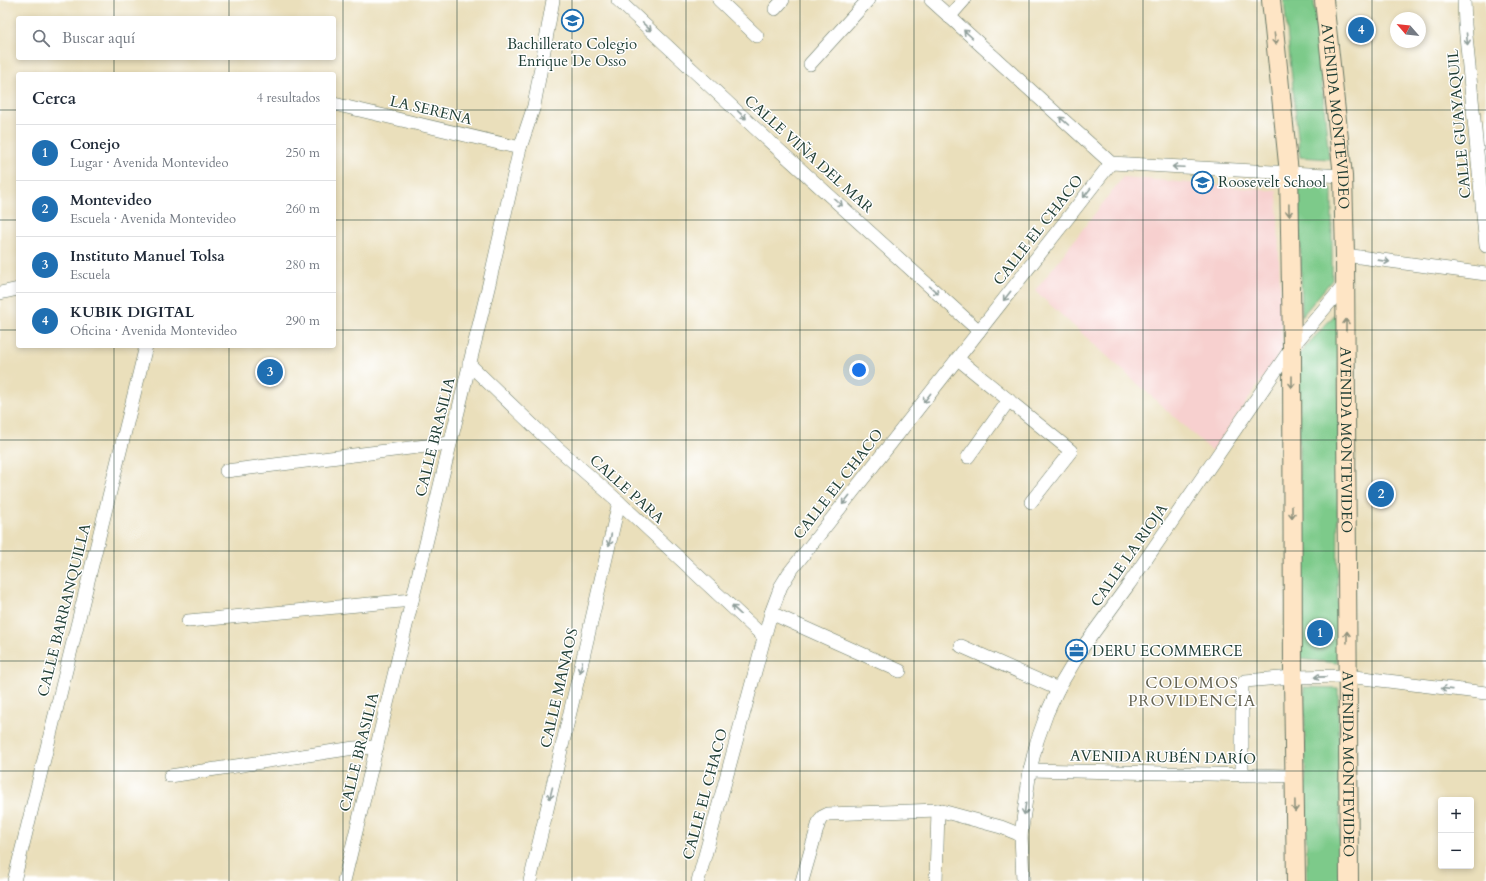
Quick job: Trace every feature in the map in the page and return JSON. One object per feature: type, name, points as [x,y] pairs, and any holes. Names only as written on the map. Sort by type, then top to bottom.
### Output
[{"type":"street","name":"CALLE BRASILIA","points":[[344,881],[489,284],[520,148],[534,106],[553,0]]},
{"type":"street","name":"CALLE VIÑA DEL MAR","points":[[618,0],[757,130],[979,331]]},
{"type":"street","points":[[719,0],[757,36]]},
{"type":"street","points":[[810,64],[868,0]]},
{"type":"street","points":[[931,0],[1111,162],[1343,176]]},
{"type":"street","points":[[949,17],[964,0]]},
{"type":"street","points":[[1271,0],[1289,173],[1292,347],[1293,677],[1296,881]]},
{"type":"street","name":"AVENIDA MONTEVIDEO","points":[[1324,0],[1343,176],[1346,255],[1349,881]]},
{"type":"street","name":"CALLE GUAYAQUIL","points":[[1464,0],[1486,246]]},
{"type":"street","name":"LA SERENA","points":[[336,104],[520,148]]},
{"type":"street","name":"CALLE EL CHACO","points":[[698,881],[771,613],[789,573],[1111,162]]},
{"type":"street","points":[[1346,255],[1486,274]]},
{"type":"street","name":"CALLE LA RIOJA","points":[[1023,881],[1021,835],[1030,770],[1037,741],[1047,713],[1058,689],[1083,647],[1129,584],[1292,347],[1346,283]]},
{"type":"street","points":[[0,293],[16,289]]},
{"type":"street","name":"CALLE BARRANQUILLA","points":[[14,881],[146,348]]},
{"type":"street","points":[[958,359],[1071,451],[1031,502]]},
{"type":"street","name":"CALLE PARA","points":[[469,364],[545,437],[619,502],[764,637]]},
{"type":"street","points":[[968,457],[1009,400]]},
{"type":"street","points":[[226,471],[450,443]]},
{"type":"street","name":"CALLE MANAOS","points":[[530,881],[619,502]]},
{"type":"street","points":[[188,621],[412,600]]},
{"type":"street","points":[[771,613],[900,671]]},
{"type":"street","points":[[961,646],[1058,689]]},
{"type":"street","points":[[1242,776],[1242,685],[1245,681],[1293,677],[1347,676],[1486,694]]},
{"type":"street","points":[[170,776],[354,748],[377,747]]},
{"type":"street","name":"AVENIDA RUBÉN DARÍO","points":[[1030,770],[1294,776]]},
{"type":"street","points":[[936,881],[938,810]]},
{"type":"street","points":[[802,881],[819,822],[822,816],[828,814],[938,810],[1001,827],[1021,835]]},
{"type":"shaded area","points":[[1123,177],[1277,191],[1282,351],[1212,451],[1035,291]]},
{"type":"green space","points":[[1284,0],[1314,0],[1329,159],[1300,157]]},
{"type":"green space","points":[[1332,188],[1332,280],[1302,316],[1299,189]]},
{"type":"green space","points":[[1339,310],[1337,663],[1299,659],[1299,354]]},
{"type":"green space","points":[[1304,687],[1338,688],[1341,881],[1307,881]]},
{"type":"place","name":"Bachillerato Colegio Enrique De Osso","points":[[572,21]]},
{"type":"place","name":"KUBIK DIGITAL","points":[[1361,30]]},
{"type":"place","name":"Roosevelt School","points":[[1202,182]]},
{"type":"place","name":"Instituto Manuel Tolsa","points":[[270,372]]},
{"type":"place","name":"Montevideo","points":[[1381,494]]},
{"type":"place","name":"Conejo","points":[[1320,633]]},
{"type":"place","name":"DERU ECOMMERCE","points":[[1076,651]]},
{"type":"district","name":"COLOMOS PROVIDENCIA","points":[[1192,692]]}]
